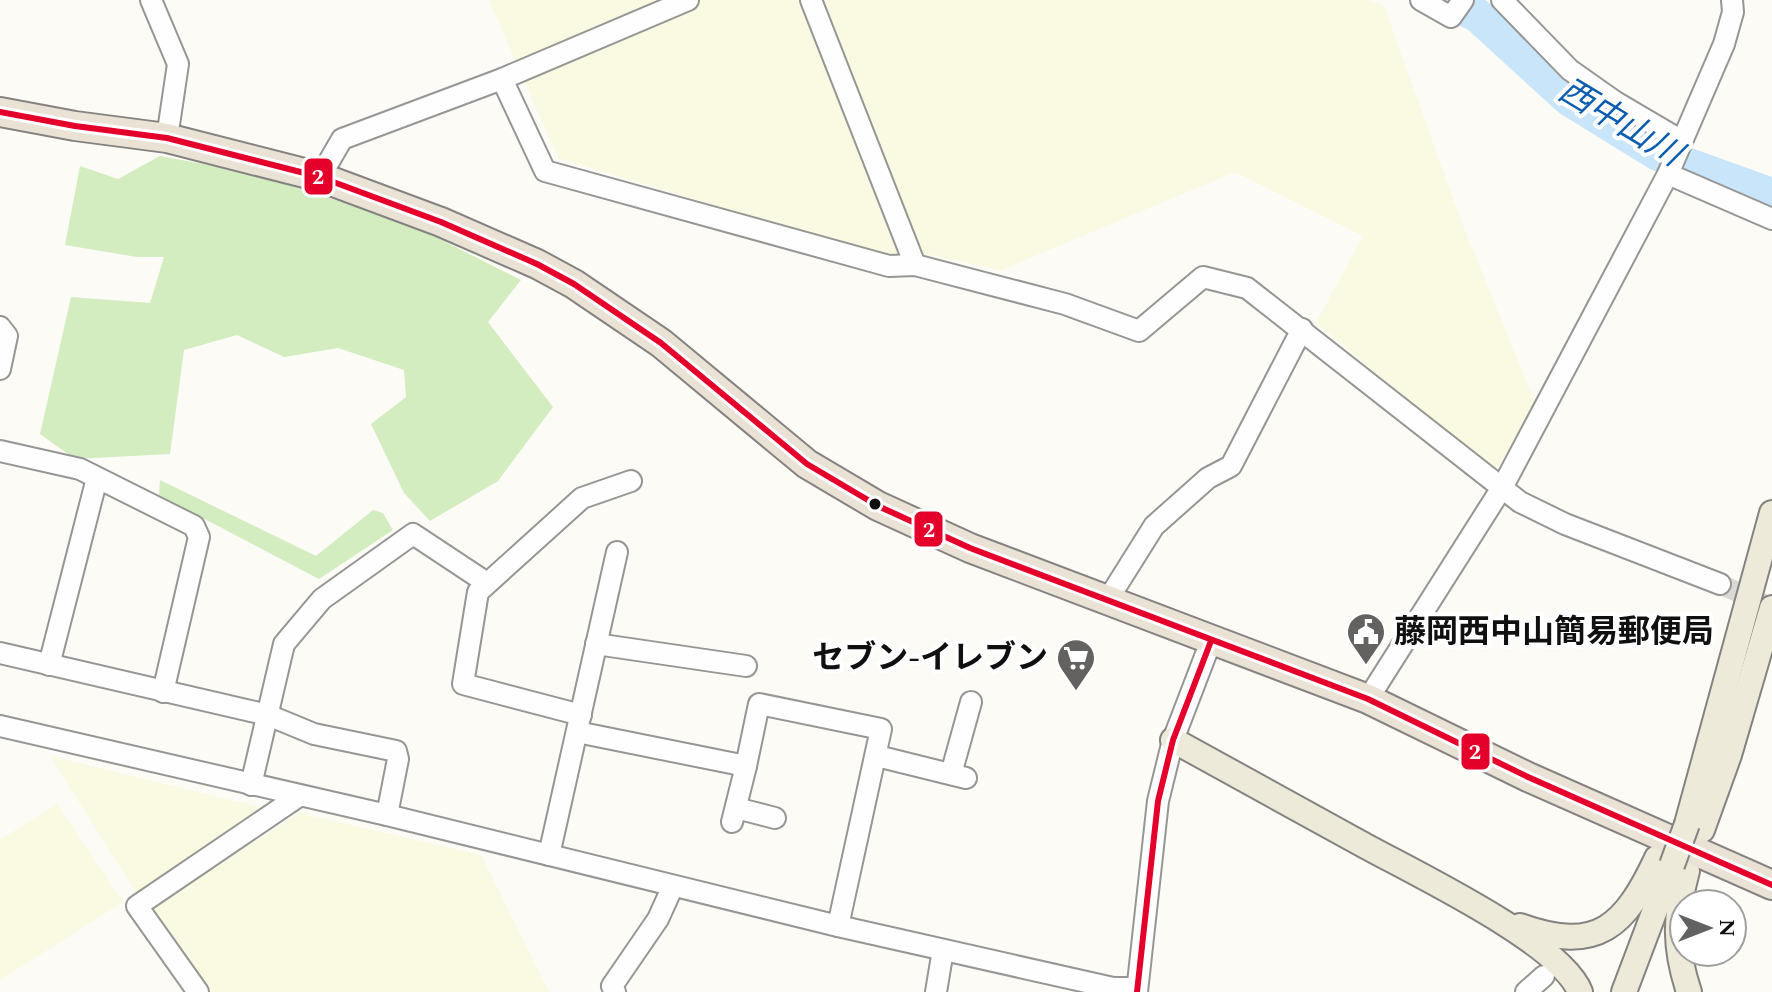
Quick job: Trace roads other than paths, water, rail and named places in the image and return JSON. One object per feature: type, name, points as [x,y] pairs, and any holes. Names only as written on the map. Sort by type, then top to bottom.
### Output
[{"type":"highway","points":[[0,112],[167,138],[320,177],[441,222],[574,284],[661,343],[807,464],[878,506],[970,548],[1368,699],[1528,777],[1772,885]]},
{"type":"main road","points":[[1495,917],[1551,935],[1569,938],[1589,936],[1606,930],[1672,865],[1687,824],[1772,513]]},
{"type":"main road","points":[[1624,992],[1772,607]]},
{"type":"main road","points":[[1173,740],[1495,917],[1550,955],[1566,970],[1580,992]]},
{"type":"main road","points":[[1672,865],[1680,898],[1677,949],[1689,992]]},
{"type":"street","points":[[151,0],[178,64],[167,138]]},
{"type":"street","points":[[320,177],[342,139],[502,79],[688,0]]},
{"type":"street","points":[[811,0],[915,265]]},
{"type":"street","points":[[1421,0],[1451,17],[1458,7]]},
{"type":"street","points":[[1502,0],[1570,70],[1680,143]]},
{"type":"street","points":[[1368,699],[1503,486],[1669,172],[1724,44],[1733,12],[1732,0]]},
{"type":"street","points":[[502,79],[545,171],[889,266],[915,265],[1065,304],[1139,331],[1203,277],[1247,288],[1520,502],[1565,524],[1720,584]]},
{"type":"street","points":[[1669,172],[1772,219]]},
{"type":"street","points":[[0,327],[7,336],[0,369]]},
{"type":"street","points":[[1107,601],[1154,526],[1208,478],[1231,466],[1302,329]]},
{"type":"street","points":[[0,451],[80,469],[194,526],[199,537],[163,692]]},
{"type":"street","points":[[49,665],[97,478]]},
{"type":"street","points":[[631,481],[582,498],[478,592],[463,684],[579,724],[746,766]]},
{"type":"street","points":[[251,785],[284,644],[322,599],[413,534],[487,583]]},
{"type":"street","points":[[549,855],[617,552]]},
{"type":"street","points":[[0,726],[387,815],[838,926],[1113,988],[1137,990],[1156,816],[1173,740],[1211,641]]},
{"type":"street","points":[[596,644],[746,666]]},
{"type":"street","points":[[0,653],[268,715],[314,734],[396,751],[398,759],[387,815]]},
{"type":"street","points":[[877,756],[958,776],[971,702]]},
{"type":"street","points":[[775,818],[734,815],[759,704],[881,729],[838,926]]},
{"type":"street","points":[[198,992],[137,906],[299,796]]},
{"type":"street","points":[[611,990],[658,919],[673,886]]},
{"type":"street","points":[[936,992],[943,950]]},
{"type":"street","points":[[1526,992],[1544,976]]},
{"type":"waterway","name":"西中山川","points":[[1443,0],[1477,15],[1569,99],[1658,154],[1772,195]]},
{"type":"tunnel","points":[[1720,584],[1772,608]]},
{"type":"place","name":"藤岡西中山簡易郵便局","points":[[1366,666]]},
{"type":"place","name":"セブン-イレブン","points":[[1076,692]]}]
